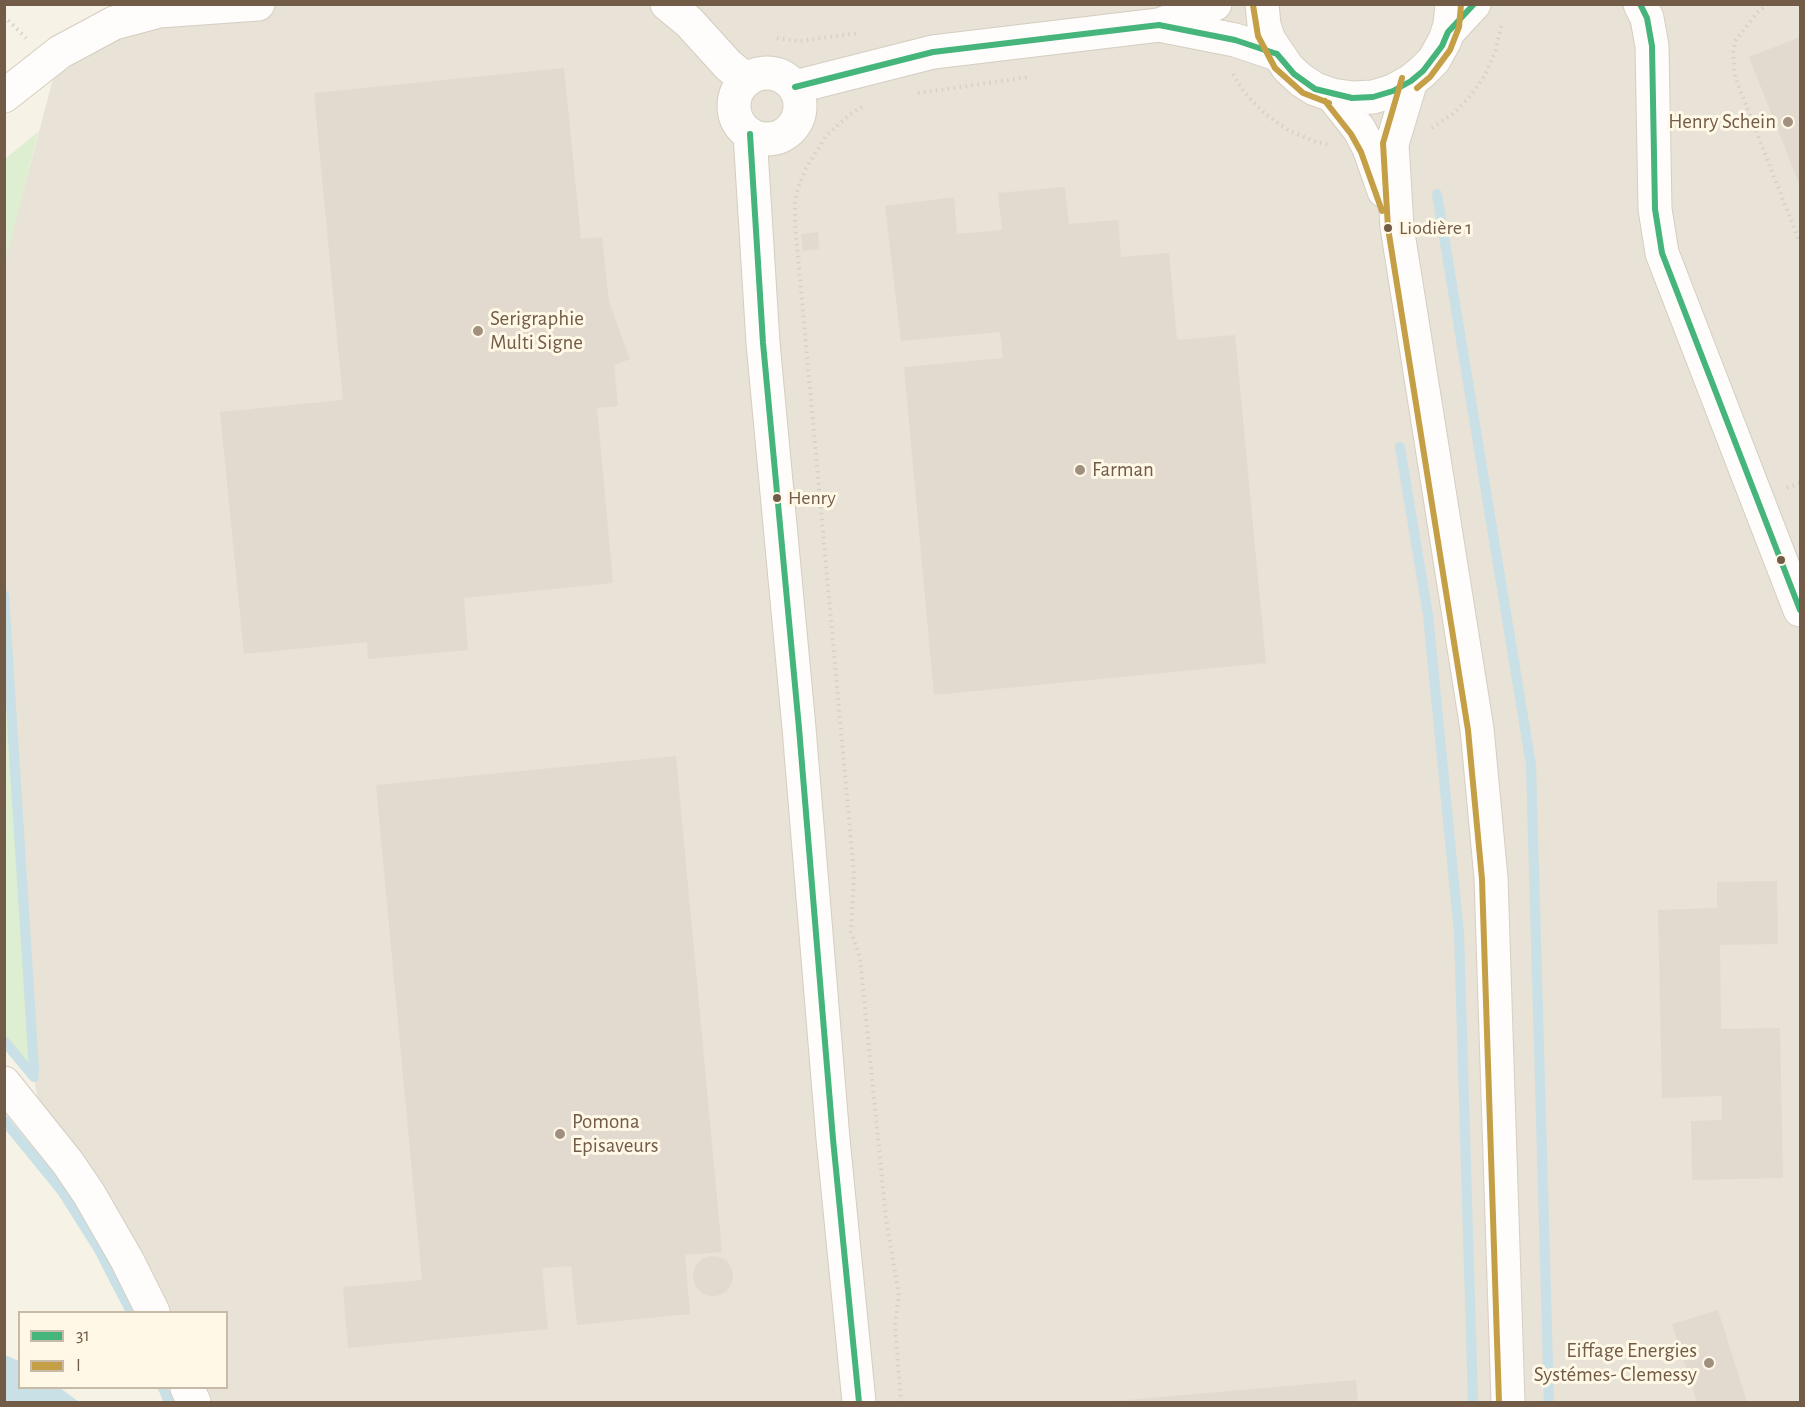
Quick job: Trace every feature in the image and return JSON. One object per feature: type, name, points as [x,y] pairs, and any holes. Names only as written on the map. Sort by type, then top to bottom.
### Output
[{"type":"street","points":[[4,96],[60,52],[114,23],[159,11],[258,4]]},
{"type":"street","points":[[667,4],[689,22],[728,65],[746,81]]},
{"type":"street","points":[[795,87],[933,52],[1159,25],[1215,4]]},
{"type":"street","points":[[1262,4],[1266,33],[1287,68],[1300,80],[1316,89],[1332,95],[1352,98],[1373,97],[1393,91],[1411,81],[1434,60],[1442,46],[1450,18],[1474,4]]},
{"type":"street","points":[[1640,4],[1647,18],[1652,46],[1655,209],[1662,253],[1800,610]]},
{"type":"street","points":[[1159,25],[1235,40],[1277,54]]},
{"type":"street","points":[[778,74],[795,87],[800,97],[801,109],[798,120],[783,135],[772,139],[761,138],[742,128],[734,109],[739,88],[746,81],[755,75],[778,74]]},
{"type":"street","points":[[1411,81],[1392,144],[1397,227],[1476,729],[1491,878],[1508,1402]]},
{"type":"street","points":[[1332,95],[1359,129],[1397,227]]},
{"type":"street","points":[[750,134],[764,354],[799,728],[833,1140],[859,1402]]},
{"type":"street","points":[[4,1083],[68,1163],[89,1194],[127,1260],[152,1311]]},
{"type":"path","points":[[1768,4],[1758,12],[1735,41],[1733,53],[1735,77],[1800,243]]},
{"type":"path","points":[[4,16],[32,44]]},
{"type":"path","points":[[1426,131],[1454,113],[1485,75],[1495,52],[1502,21]]},
{"type":"path","points":[[1228,65],[1243,91],[1264,112],[1288,130],[1316,142],[1335,146]]},
{"type":"path","points":[[909,94],[1035,76]]},
{"type":"path","points":[[866,104],[849,115],[826,136],[806,168],[798,188],[795,223],[854,874],[851,932],[860,957],[886,1219],[899,1295],[895,1325],[902,1402]]},
{"type":"shaded area","points":[[258,4],[1800,5],[1800,1402],[192,1402],[186,1389],[228,1389],[228,1311],[152,1311],[43,1132],[34,1077],[5,595],[4,265],[60,52],[88,36]]},
{"type":"green space","points":[[38,133],[5,265],[5,159]]},
{"type":"green space","points":[[5,595],[34,1070],[34,1077],[5,1041]]},
{"type":"water","points":[[5,1355],[18,1361],[18,1389],[61,1389],[79,1402],[5,1402]]},
{"type":"building","name":"Henry Schein","points":[[1800,37],[1800,186],[1749,57]]},
{"type":"building","name":"Serigraphie Multi Signe","points":[[564,68],[581,239],[602,237],[609,302],[630,359],[614,365],[618,406],[597,408],[613,583],[464,598],[468,650],[368,659],[367,642],[244,654],[220,412],[343,400],[314,93]]},
{"type":"building","name":"Farman","points":[[1065,187],[1069,224],[1118,220],[1121,257],[1169,253],[1177,340],[1235,335],[1266,663],[934,695],[904,367],[1003,358],[1000,332],[901,341],[885,206],[954,197],[957,234],[1002,230],[998,193]]},
{"type":"building","points":[[818,232],[819,249],[803,251],[801,234]]},
{"type":"building","points":[[676,756],[722,1252],[685,1255],[690,1314],[577,1325],[571,1266],[542,1268],[548,1329],[348,1348],[343,1287],[422,1280],[376,785]]},
{"type":"building","points":[[1777,881],[1778,944],[1720,945],[1721,1029],[1780,1028],[1783,1178],[1692,1180],[1691,1121],[1722,1120],[1722,1096],[1662,1098],[1658,910],[1717,908],[1717,882]]},
{"type":"building","points":[[713,1256],[727,1262],[733,1276],[727,1290],[713,1296],[699,1290],[693,1276],[699,1262]]},
{"type":"building","name":"Eiffage Energies Systémes- Clemessy","points":[[1718,1310],[1747,1402],[1697,1402],[1672,1324]]},
{"type":"building","points":[[1356,1380],[1358,1402],[1116,1401]]},
{"type":"waterway","points":[[1437,194],[1531,765],[1549,1402]]},
{"type":"waterway","points":[[1400,447],[1428,615],[1459,933],[1473,1402]]},
{"type":"waterway","points":[[4,595],[34,1070]]},
{"type":"waterway","points":[[4,1041],[34,1077]]},
{"type":"waterway","points":[[4,1120],[62,1191],[98,1248],[130,1311]]},
{"type":"waterway","points":[[163,1389],[169,1402]]},
{"type":"transit line","name":"31","points":[[1277,54],[1294,74],[1315,89],[1352,98],[1373,97],[1393,91],[1423,71],[1442,46],[1448,32],[1474,4]]},
{"type":"transit line","name":"31","points":[[1640,4],[1647,18],[1652,46],[1655,209],[1662,253],[1800,610]]},
{"type":"transit line","name":"I","points":[[1253,5],[1258,36],[1275,68],[1303,93],[1329,103]]},
{"type":"transit line","name":"I","points":[[1417,88],[1430,77],[1450,50],[1459,27],[1461,5]]},
{"type":"transit line","name":"31","points":[[795,87],[933,52],[1159,25],[1235,40],[1277,54]]},
{"type":"transit line","name":"I","points":[[1402,78],[1383,143],[1388,228],[1468,730],[1482,879],[1499,1402]]},
{"type":"transit line","name":"I","points":[[1325,101],[1351,134],[1361,152],[1382,211]]},
{"type":"transit line","name":"31","points":[[750,134],[763,343],[799,728],[833,1139],[859,1402]]},
{"type":"place","name":"Henry Schein","points":[[1788,122]]},
{"type":"place","name":"Liodière 1","points":[[1388,228]]},
{"type":"place","name":"Serigraphie Multi Signe","points":[[478,331]]},
{"type":"place","name":"Farman","points":[[1080,470]]},
{"type":"place","name":"Henry","points":[[777,498]]},
{"type":"place","name":"Pomona Episaveurs","points":[[560,1134]]},
{"type":"place","name":"Eiffage Energies Systémes- Clemessy","points":[[1709,1363]]}]
